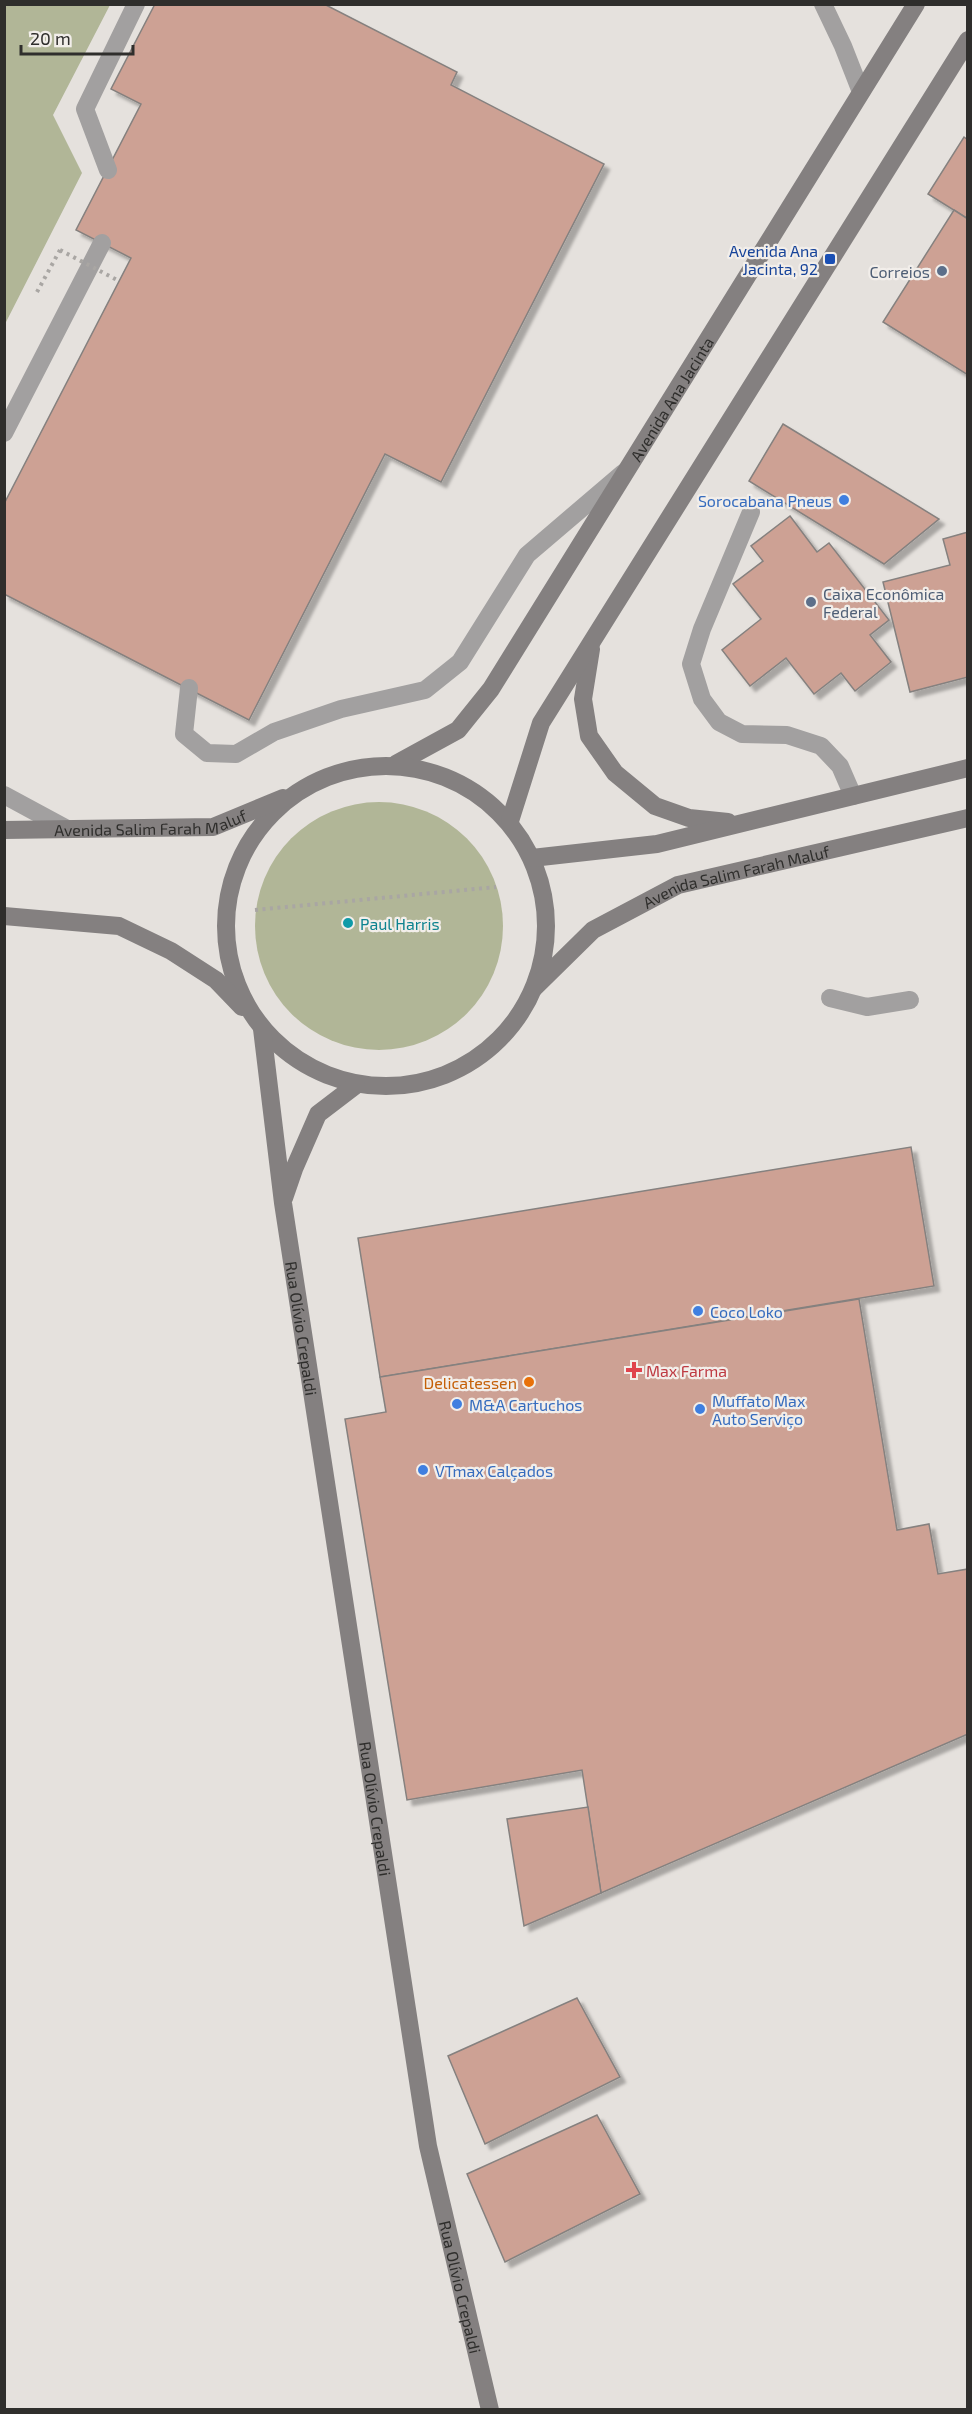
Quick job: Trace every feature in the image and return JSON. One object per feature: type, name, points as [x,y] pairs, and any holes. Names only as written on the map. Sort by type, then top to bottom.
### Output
[{"type":"street","name":"Avenida Ana Jacinta","points":[[396,764],[458,729],[491,688],[916,4]]},
{"type":"street","points":[[510,821],[541,723],[968,40]]},
{"type":"street","points":[[593,639],[583,699],[589,736],[615,773],[655,806],[689,818],[742,823]]},
{"type":"street","points":[[4,916],[119,926],[171,951],[216,980],[280,1048],[316,1072],[356,1085],[410,1085],[461,1068],[504,1035],[533,990],[545,946],[545,901],[532,858],[510,821],[477,792],[438,772],[396,764]]},
{"type":"street","name":"Avenida Salim Farah Maluf","points":[[4,830],[213,827],[340,771],[396,764]]},
{"type":"street","points":[[532,858],[657,844],[968,768]]},
{"type":"street","points":[[257,1023],[227,961],[226,899],[248,841],[290,795]]},
{"type":"street","name":"Avenida Salim Farah Maluf","points":[[533,990],[593,930],[678,885],[968,818]]},
{"type":"street","name":"Rua Olívio Crepaldi","points":[[257,1023],[428,2146],[490,2409]]},
{"type":"street","points":[[283,1203],[294,1169],[318,1114],[356,1085]]},
{"type":"lane","points":[[108,170],[84,109],[136,4]]},
{"type":"lane","points":[[823,4],[861,92]]},
{"type":"lane","points":[[4,433],[102,243]]},
{"type":"lane","points":[[189,688],[184,734],[207,753],[236,754],[274,732],[340,709],[425,690],[460,662],[527,555],[625,472]]},
{"type":"lane","points":[[751,512],[702,628],[691,664],[702,699],[719,722],[742,734],[787,735],[821,746],[840,766],[853,796]]},
{"type":"lane","points":[[4,795],[67,829]]},
{"type":"lane","points":[[830,999],[867,1007],[910,1000]]},
{"type":"path","points":[[37,292],[60,250],[119,281]]},
{"type":"path","points":[[255,910],[496,887]]},
{"type":"green space","points":[[5,4],[110,5],[53,115],[82,173],[5,324]]},
{"type":"green space","points":[[379,802],[403,805],[426,812],[448,823],[467,838],[482,857],[493,879],[500,902],[503,926],[500,950],[493,973],[482,995],[467,1014],[448,1029],[426,1040],[403,1047],[379,1050],[355,1047],[332,1040],[310,1029],[291,1014],[276,995],[265,973],[258,950],[255,926],[258,902],[265,879],[276,857],[291,838],[310,823],[332,812],[355,805]]},
{"type":"building","points":[[155,4],[324,4],[457,72],[451,85],[604,164],[441,482],[385,454],[249,720],[4,594],[4,504],[131,258],[76,230],[141,104],[111,89]]},
{"type":"building","points":[[964,137],[968,140],[968,219],[928,194]]},
{"type":"building","name":"Correios","points":[[954,210],[968,219],[968,375],[883,322]]},
{"type":"building","name":"Sorocabana Pneus","points":[[783,424],[939,519],[884,564],[749,481]]},
{"type":"building","name":"Caixa Econômica Federal","points":[[790,516],[817,552],[829,543],[889,620],[870,635],[891,662],[855,691],[841,673],[814,694],[786,658],[750,686],[722,650],[761,619],[733,584],[763,561],[751,546]]},
{"type":"building","points":[[968,532],[968,677],[910,692],[883,582],[950,565],[943,539]]},
{"type":"building","points":[[911,1147],[934,1286],[380,1377],[358,1238]]},
{"type":"building","points":[[859,1299],[897,1530],[929,1524],[938,1574],[968,1569],[968,1734],[601,1893],[582,1770],[407,1800],[345,1419],[386,1412],[380,1377]]},
{"type":"building","points":[[588,1807],[601,1893],[524,1926],[507,1819]]},
{"type":"building","points":[[577,1998],[620,2077],[485,2144],[448,2056]]},
{"type":"building","points":[[597,2115],[640,2194],[505,2262],[467,2174]]},
{"type":"place","name":"Avenida Ana Jacinta, 92","points":[[830,259]]},
{"type":"place","name":"Correios","points":[[942,271]]},
{"type":"place","name":"Sorocabana Pneus","points":[[844,500]]},
{"type":"place","name":"Caixa Econômica Federal","points":[[811,602]]},
{"type":"place","name":"Paul Harris","points":[[348,923]]},
{"type":"place","name":"Coco Loko","points":[[698,1311]]},
{"type":"place","name":"Max Farma","points":[[634,1370]]},
{"type":"place","name":"Delicatessen","points":[[529,1382]]},
{"type":"place","name":"M&A Cartuchos","points":[[457,1404]]},
{"type":"place","name":"Muffato Max Auto Serviço","points":[[700,1409]]},
{"type":"place","name":"VTmax Calçados","points":[[423,1470]]}]
